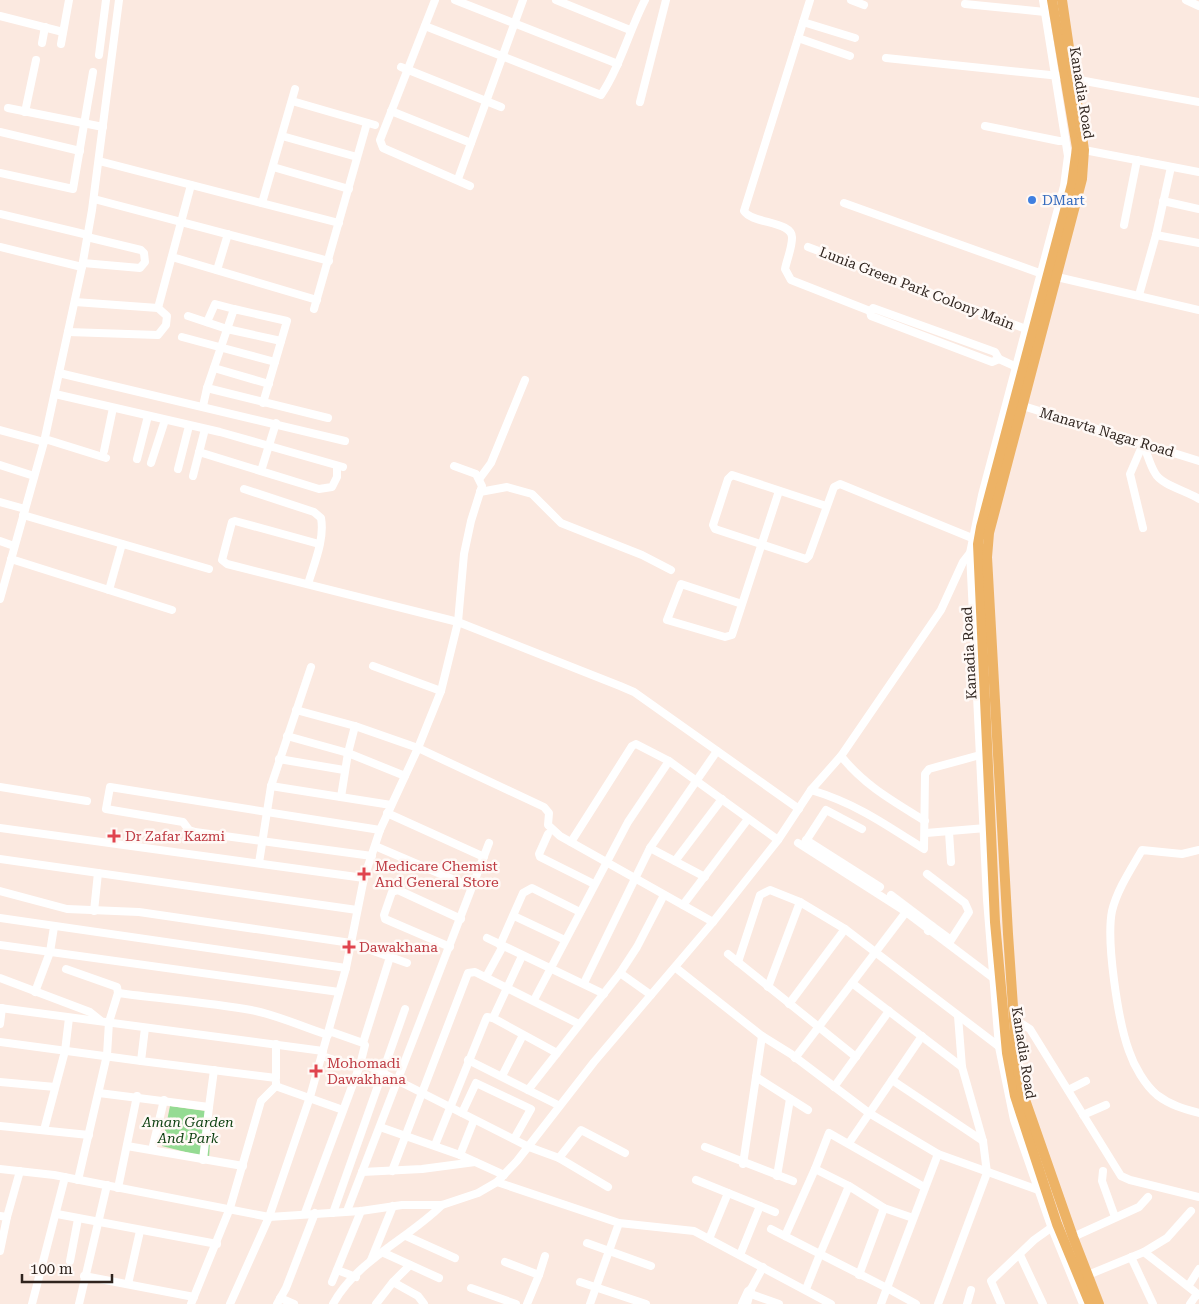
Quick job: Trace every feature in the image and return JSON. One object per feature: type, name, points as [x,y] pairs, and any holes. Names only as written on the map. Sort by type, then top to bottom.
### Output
[{"type":"main road","name":"Kanadia Road","points":[[1052,0],[1074,145]]},
{"type":"main road","name":"Kanadia Road","points":[[1019,404],[1019,369],[1082,179],[1067,119],[1062,0]]},
{"type":"main road","name":"Kanadia Road","points":[[1049,276],[1019,404],[976,536],[989,871],[1003,1050],[1012,1097],[1042,1191],[1066,1255],[1083,1277],[1099,1304]]},
{"type":"main road","name":"Kanadia Road","points":[[994,479],[987,557],[1013,1018],[1023,1094],[1073,1237],[1090,1304]]},
{"type":"street","points":[[62,44],[69,0]]},
{"type":"street","points":[[0,599],[45,441],[75,302],[94,199],[119,1],[105,0],[99,55]]},
{"type":"street","points":[[435,0],[425,26],[404,68],[380,140],[383,148],[458,179],[470,186]]},
{"type":"street","points":[[455,0],[618,64]]},
{"type":"street","points":[[458,179],[523,0]]},
{"type":"street","points":[[556,0],[630,30]]},
{"type":"street","points":[[425,26],[597,96],[602,94],[618,64],[630,30],[645,0]]},
{"type":"street","points":[[640,102],[666,0]]},
{"type":"street","points":[[810,0],[744,211],[750,217],[785,227],[791,232],[792,239],[785,269],[791,280],[870,311],[871,316],[992,362],[999,359],[1019,369]]},
{"type":"street","points":[[851,0],[864,5]]},
{"type":"street","points":[[1043,0],[1065,77]]},
{"type":"street","points":[[1186,0],[1199,6]]},
{"type":"street","points":[[965,4],[1045,12]]},
{"type":"street","points":[[0,16],[63,32]]},
{"type":"street","points":[[803,22],[855,38]]},
{"type":"street","points":[[42,43],[45,27]]},
{"type":"street","points":[[798,38],[850,56]]},
{"type":"street","points":[[886,58],[1065,77],[1199,102]]},
{"type":"street","points":[[25,112],[36,60]]},
{"type":"street","points":[[404,68],[501,107]]},
{"type":"street","points":[[0,173],[73,189],[93,72]]},
{"type":"street","points":[[262,203],[295,89]]},
{"type":"street","points":[[292,101],[371,124],[357,157],[314,309]]},
{"type":"street","points":[[8,108],[102,127]]},
{"type":"street","points":[[391,111],[471,143]]},
{"type":"street","points":[[985,126],[1199,172]]},
{"type":"street","points":[[0,132],[80,151]]},
{"type":"street","points":[[282,136],[357,157]]},
{"type":"street","points":[[994,479],[1026,329],[1049,276],[1068,156],[1074,145]]},
{"type":"street","points":[[1124,225],[1137,160]]},
{"type":"street","points":[[99,161],[339,223]]},
{"type":"street","points":[[273,167],[348,189]]},
{"type":"street","points":[[1139,295],[1156,235],[1171,167]]},
{"type":"street","points":[[158,308],[180,222],[192,185]]},
{"type":"street","points":[[94,199],[329,261]]},
{"type":"street","points":[[1163,201],[1199,209]]},
{"type":"street","points":[[844,203],[1049,276],[1199,310]]},
{"type":"street","points":[[0,214],[141,250],[144,253],[145,262],[140,268],[82,265],[0,247]]},
{"type":"street","points":[[217,270],[228,234]]},
{"type":"street","points":[[1156,235],[1199,243]]},
{"type":"street","name":"Lunia Green Park Colony Main","points":[[808,248],[1026,329]]},
{"type":"street","points":[[172,257],[317,300]]},
{"type":"street","points":[[68,332],[158,335],[166,325],[167,316],[158,308],[75,302]]},
{"type":"street","points":[[207,322],[215,304],[287,321],[263,403]]},
{"type":"street","points":[[203,406],[207,388],[234,309]]},
{"type":"street","points":[[188,316],[227,329],[281,341]]},
{"type":"street","points":[[182,337],[275,362]]},
{"type":"street","points":[[214,368],[269,384]]},
{"type":"street","points":[[59,373],[276,423],[345,441]]},
{"type":"street","points":[[480,478],[491,463],[525,380]]},
{"type":"street","points":[[207,388],[328,418]]},
{"type":"street","points":[[55,394],[205,429],[340,467],[335,483],[329,489],[319,488],[200,452]]},
{"type":"street","name":"Manavta Nagar Road","points":[[1019,404],[1199,461]]},
{"type":"street","points":[[0,430],[105,454],[113,408]]},
{"type":"street","points":[[137,459],[148,416]]},
{"type":"street","points":[[151,463],[165,420]]},
{"type":"street","points":[[261,471],[276,423]]},
{"type":"street","points":[[178,468],[189,426]]},
{"type":"street","points":[[193,476],[205,429]]},
{"type":"street","points":[[1144,444],[1155,474],[1161,481],[1199,498]]},
{"type":"street","points":[[1143,528],[1130,474],[1144,444]]},
{"type":"street","points":[[0,465],[34,476]]},
{"type":"street","points":[[230,1304],[269,1217],[310,1097],[346,968],[352,943],[356,910],[364,878],[380,830],[418,748],[441,691],[458,622],[464,554],[471,521],[482,486],[480,478],[476,474],[454,466]]},
{"type":"street","points":[[0,1169],[65,1177],[269,1217],[305,1213],[361,1211],[393,1206],[442,1205],[478,1193],[497,1182],[528,1147],[558,1105],[650,995],[676,968],[778,840],[810,790],[841,756],[941,610],[963,562],[970,553],[976,536],[840,484],[834,486],[809,556],[806,559],[761,546],[715,529],[713,525],[728,479],[732,475],[826,506]]},
{"type":"street","points":[[480,492],[507,487],[532,494],[561,523],[642,555],[672,570]]},
{"type":"street","points":[[244,489],[314,512],[321,518],[322,526],[319,544],[308,584]]},
{"type":"street","points":[[742,604],[681,584],[667,620],[730,637],[742,604],[779,490]]},
{"type":"street","points":[[0,502],[24,512],[122,544],[209,569]]},
{"type":"street","points":[[319,544],[232,522],[229,528],[224,562],[458,622],[634,692],[799,809]]},
{"type":"street","points":[[0,541],[14,546]]},
{"type":"street","points":[[109,590],[122,544]]},
{"type":"street","points":[[926,834],[987,828],[980,755],[970,553]]},
{"type":"street","points":[[11,559],[172,610]]},
{"type":"street","points":[[259,863],[271,786],[311,666]]},
{"type":"street","points":[[373,666],[441,691]]},
{"type":"street","points":[[296,710],[355,726],[418,748],[544,807],[549,814],[548,825],[571,842],[713,922]]},
{"type":"street","points":[[341,797],[344,770],[355,726]]},
{"type":"street","points":[[287,736],[348,753],[405,776]]},
{"type":"street","points":[[571,842],[634,744],[641,745],[669,761],[778,840]]},
{"type":"street","points":[[584,983],[650,848],[717,751]]},
{"type":"street","points":[[810,790],[842,800],[877,818],[924,849],[926,834],[925,774],[929,769],[980,755]]},
{"type":"street","points":[[841,756],[856,774],[871,787],[925,821]]},
{"type":"street","points":[[279,759],[344,770]]},
{"type":"street","points":[[534,1000],[628,822],[669,761]]},
{"type":"street","points":[[271,786],[391,805]]},
{"type":"street","points":[[0,787],[87,800]]},
{"type":"street","points":[[372,856],[195,832],[189,830],[183,822],[106,809],[110,787],[380,830]]},
{"type":"street","points":[[675,861],[722,800]]},
{"type":"street","points":[[862,829],[826,810],[802,843],[903,908],[998,980]]},
{"type":"street","points":[[387,813],[484,856]]},
{"type":"street","points":[[683,905],[748,819]]},
{"type":"street","points":[[0,828],[364,878]]},
{"type":"street","points":[[949,832],[951,862]]},
{"type":"street","points":[[548,834],[539,854],[540,857],[594,884]]},
{"type":"street","points":[[347,1211],[436,975],[461,919],[471,887],[489,843]]},
{"type":"street","points":[[375,846],[471,887]]},
{"type":"street","points":[[650,848],[705,877]]},
{"type":"street","points":[[1199,850],[1182,854],[1142,850],[1117,897],[1109,933],[1121,1019],[1129,1053],[1148,1085],[1158,1095],[1171,1104],[1199,1113]]},
{"type":"street","points":[[0,859],[356,910]]},
{"type":"street","points":[[842,867],[880,887]]},
{"type":"street","points":[[94,911],[98,873]]},
{"type":"street","points":[[927,874],[965,903],[969,912],[951,940],[930,928]]},
{"type":"street","points":[[486,977],[502,945],[523,893],[532,888],[580,912]]},
{"type":"street","points":[[450,946],[385,920],[384,915],[392,892],[398,890],[461,919]]},
{"type":"street","points":[[738,962],[760,895],[770,890],[800,902],[845,929],[1003,1050]]},
{"type":"street","points":[[0,891],[67,909],[139,912],[352,943],[407,963]]},
{"type":"street","points":[[528,1090],[604,994],[638,947],[664,895]]},
{"type":"street","points":[[891,895],[903,908]]},
{"type":"street","points":[[768,987],[800,902]]},
{"type":"street","points":[[795,1058],[875,953],[903,908]]},
{"type":"street","points":[[514,916],[566,940]]},
{"type":"street","points":[[0,918],[346,968]]},
{"type":"street","points":[[35,992],[50,952],[54,926]]},
{"type":"street","points":[[789,1004],[845,929]]},
{"type":"street","points":[[486,938],[604,994]]},
{"type":"street","points":[[0,945],[339,992]]},
{"type":"street","points":[[728,954],[856,1057]]},
{"type":"street","points":[[493,1018],[522,956]]},
{"type":"street","points":[[305,1213],[360,1065],[365,1045],[363,1043],[390,957]]},
{"type":"street","points":[[676,968],[762,1036],[869,1113],[938,1154],[1042,1191]]},
{"type":"street","points":[[66,969],[117,987],[118,993],[109,1022],[107,1055],[78,1180]]},
{"type":"street","points":[[392,1171],[468,973],[475,972],[508,987],[579,1024]]},
{"type":"street","points":[[620,972],[650,995]]},
{"type":"street","points":[[0,978],[100,1020],[146,1028],[276,1044],[322,1054],[356,1067],[367,1065],[528,1147],[559,1158],[608,1187]]},
{"type":"street","points":[[852,983],[962,1067]]},
{"type":"street","points":[[118,993],[252,1010],[363,1043]]},
{"type":"street","points":[[0,1024],[1,1008],[70,1018],[89,1016]]},
{"type":"street","points":[[333,1213],[405,1010]]},
{"type":"street","points":[[834,1087],[889,1011]]},
{"type":"street","points":[[938,1304],[987,1173],[982,1141],[962,1067],[958,1016]]},
{"type":"street","points":[[435,1145],[468,1060],[488,1017],[558,1053]]},
{"type":"street","points":[[44,1130],[65,1052],[70,1018]]},
{"type":"street","points":[[1013,1018],[1030,1029],[1121,1176],[1199,1197]]},
{"type":"street","points":[[141,1061],[146,1028]]},
{"type":"street","points":[[502,1076],[523,1034]]},
{"type":"street","points":[[743,1164],[762,1036]]},
{"type":"street","points":[[849,1143],[922,1036]]},
{"type":"street","points":[[0,1042],[214,1070],[276,1082],[343,1110]]},
{"type":"street","points":[[84,1276],[128,1284],[192,1301],[217,1244],[230,1208],[261,1100],[276,1082],[276,1044]]},
{"type":"street","points":[[468,1060],[558,1105]]},
{"type":"street","points":[[203,1160],[214,1070]]},
{"type":"street","points":[[756,1077],[808,1110]]},
{"type":"street","points":[[892,1080],[982,1141]]},
{"type":"street","points":[[1068,1090],[1086,1081]]},
{"type":"street","points":[[0,1082],[55,1087]]},
{"type":"street","points":[[462,1114],[476,1083],[531,1109],[514,1139]]},
{"type":"street","points":[[99,1094],[137,1096],[210,1107]]},
{"type":"street","points":[[118,1188],[137,1096]]},
{"type":"street","points":[[777,1176],[790,1099]]},
{"type":"street","points":[[152,1150],[164,1100]]},
{"type":"street","points":[[1084,1115],[1106,1105]]},
{"type":"street","points":[[460,1155],[474,1120]]},
{"type":"street","points":[[0,1126],[89,1135]]},
{"type":"street","points":[[380,1127],[435,1145],[504,1175]]},
{"type":"street","points":[[559,1158],[581,1130],[625,1153]]},
{"type":"street","points":[[785,1236],[815,1169],[829,1132],[924,1187]]},
{"type":"street","points":[[127,1146],[243,1166]]},
{"type":"street","points":[[705,1148],[743,1164],[793,1181]]},
{"type":"street","points":[[881,1304],[938,1154]]},
{"type":"street","points":[[362,1172],[392,1171],[475,1162]]},
{"type":"street","points":[[815,1169],[849,1186],[884,1208],[913,1218]]},
{"type":"street","points":[[0,1250],[4,1217],[20,1171]]},
{"type":"street","points":[[1103,1171],[1102,1182],[1115,1217]]},
{"type":"street","points":[[32,1304],[57,1214],[65,1177]]},
{"type":"street","points":[[696,1180],[775,1212]]},
{"type":"street","points":[[497,1182],[619,1223],[681,1228],[694,1231],[831,1304]]},
{"type":"street","points":[[80,1304],[84,1276],[107,1185]]},
{"type":"street","points":[[806,1289],[849,1186]]},
{"type":"street","points":[[708,1239],[728,1193]]},
{"type":"street","points":[[1073,1237],[1139,1207],[1148,1197]]},
{"type":"street","points":[[333,1304],[371,1260],[406,1236],[442,1205]]},
{"type":"street","points":[[371,1260],[393,1206]]},
{"type":"street","points":[[740,1255],[760,1206]]},
{"type":"street","points":[[859,1275],[884,1208]]},
{"type":"street","points":[[1083,1277],[1144,1252],[1168,1238],[1191,1210]]},
{"type":"street","points":[[332,1282],[361,1211]]},
{"type":"street","points":[[294,1304],[279,1301],[315,1213]]},
{"type":"street","points":[[57,1214],[217,1244]]},
{"type":"street","points":[[70,1260],[78,1219]]},
{"type":"street","points":[[590,1304],[619,1223]]},
{"type":"street","points":[[1001,1304],[991,1281],[1054,1225]]},
{"type":"street","points":[[771,1230],[916,1304]]},
{"type":"street","points":[[128,1284],[140,1231]]},
{"type":"street","points":[[406,1236],[455,1258]]},
{"type":"street","points":[[587,1243],[651,1266]]},
{"type":"street","points":[[384,1252],[439,1278]]},
{"type":"street","points":[[1144,1252],[1189,1285],[1198,1295],[1190,1304]]},
{"type":"street","points":[[1020,1254],[1043,1304]]},
{"type":"street","points":[[1066,1255],[1083,1304]]},
{"type":"street","points":[[527,1304],[545,1256]]},
{"type":"street","points":[[1131,1256],[1153,1304]]},
{"type":"street","points":[[505,1262],[538,1275]]},
{"type":"street","points":[[377,1304],[410,1265]]},
{"type":"street","points":[[747,1304],[763,1267]]},
{"type":"street","points":[[1189,1285],[1199,1269]]},
{"type":"street","points":[[337,1270],[356,1277]]},
{"type":"street","points":[[394,1282],[418,1296],[424,1304]]},
{"type":"street","points":[[580,1282],[646,1304]]},
{"type":"street","points":[[471,1288],[516,1304]]},
{"type":"street","points":[[966,1304],[971,1290]]},
{"type":"street","points":[[742,1304],[748,1291],[779,1304]]},
{"type":"green space","name":"Aman Garden And Park","points":[[170,1106],[212,1112],[209,1158],[162,1146]]},
{"type":"place","name":"DMart","points":[[1032,200]]},
{"type":"place","name":"Dr Zafar Kazmi","points":[[114,836]]},
{"type":"place","name":"Medicare Chemist And General Store","points":[[364,874]]},
{"type":"place","name":"Dawakhana","points":[[349,947]]},
{"type":"place","name":"Mohomadi Dawakhana","points":[[316,1071]]}]
